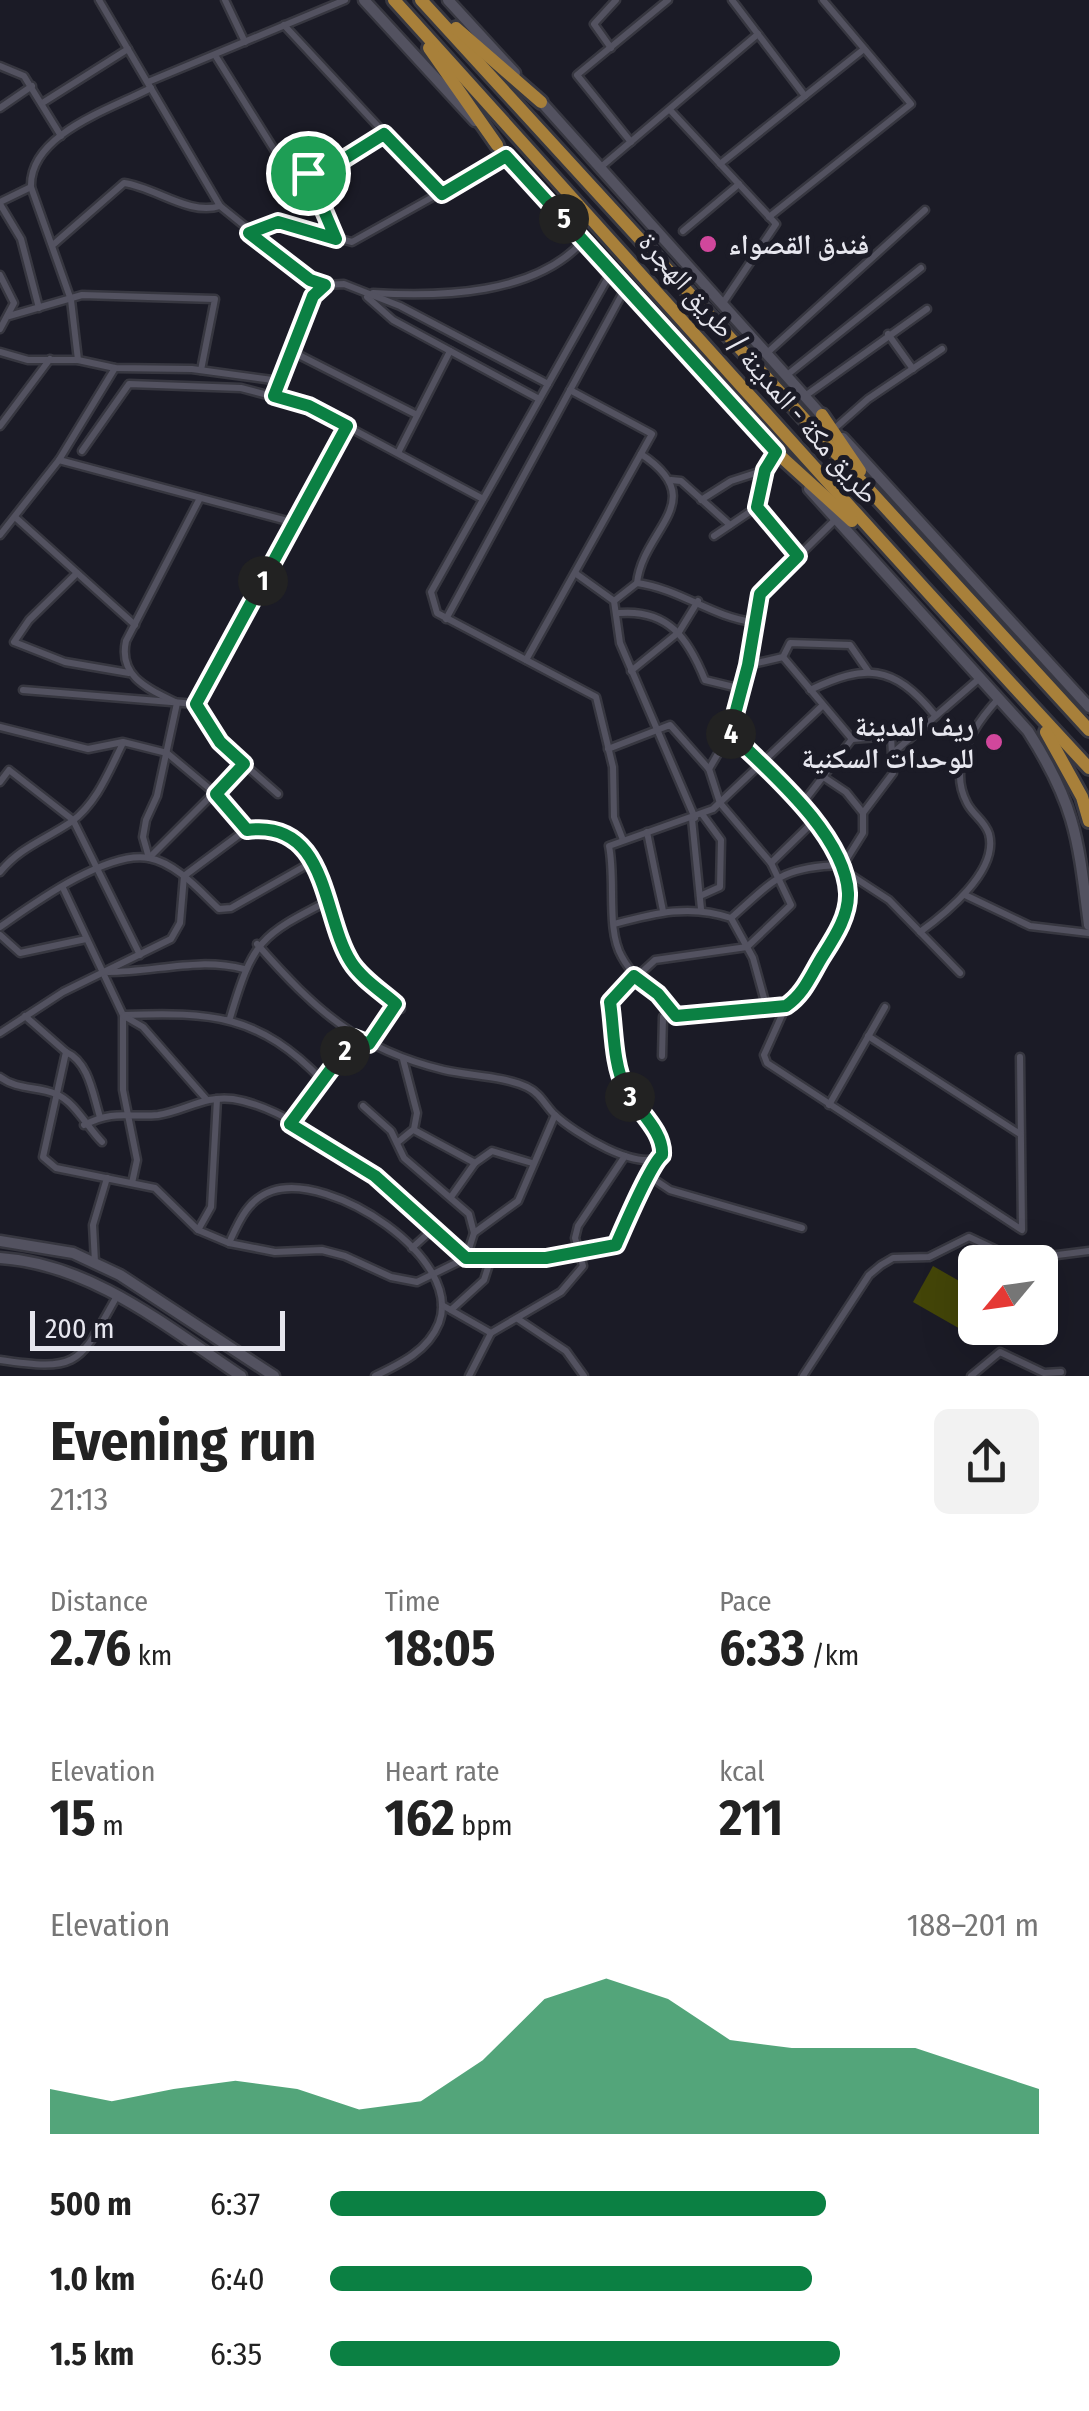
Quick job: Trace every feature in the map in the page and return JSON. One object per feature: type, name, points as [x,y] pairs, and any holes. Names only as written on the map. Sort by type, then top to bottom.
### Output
[{"type":"highway","points":[[423,0],[541,102]]},
{"type":"highway","name":"طريق مكة - المدينة / طريق الهجرة","points":[[423,0],[1089,726]]},
{"type":"highway","points":[[396,3],[501,151]]},
{"type":"highway","name":"طريق مكة - المدينة / طريق الهجرة","points":[[396,3],[700,336],[898,564],[1089,768]]},
{"type":"highway","points":[[822,416],[887,510]]},
{"type":"highway","points":[[776,452],[898,564]]},
{"type":"highway","points":[[1016,689],[1056,747],[1089,821]]},
{"type":"main road","points":[[364,0],[1028,731],[1057,775],[1075,820],[1089,925]]},
{"type":"main road","points":[[448,0],[1089,707]]},
{"type":"main road","points":[[0,1241],[73,1253],[96,1264],[274,1376]]},
{"type":"main road","points":[[0,1258],[77,1275],[117,1295],[241,1376]]},
{"type":"street","points":[[99,0],[220,206],[249,233],[310,280],[325,285],[344,284],[400,306],[548,384]]},
{"type":"street","points":[[225,0],[245,42]]},
{"type":"street","points":[[78,360],[71,300],[31,187],[34,160],[62,136],[150,85],[345,0]]},
{"type":"street","points":[[611,48],[594,24],[616,0]]},
{"type":"street","points":[[632,142],[578,76],[668,0]]},
{"type":"street","points":[[732,0],[805,96]]},
{"type":"street","points":[[769,217],[911,104],[823,0]]},
{"type":"street","points":[[284,25],[442,194]]},
{"type":"street","points":[[602,166],[758,34]]},
{"type":"street","points":[[44,102],[128,48]]},
{"type":"street","points":[[720,164],[864,49]]},
{"type":"street","points":[[214,54],[285,167],[308,173],[336,164],[384,134]]},
{"type":"street","points":[[0,66],[24,76],[62,136]]},
{"type":"street","points":[[0,108],[32,86]]},
{"type":"street","points":[[672,110],[776,224],[723,303]]},
{"type":"street","points":[[249,233],[278,222],[352,242],[442,194],[501,151]]},
{"type":"street","points":[[308,173],[336,239]]},
{"type":"street","points":[[54,244],[124,182],[148,186],[207,210],[220,206]]},
{"type":"street","points":[[682,231],[739,184]]},
{"type":"street","points":[[31,187],[0,203],[21,239],[38,308]]},
{"type":"street","points":[[767,353],[926,210]]},
{"type":"street","points":[[362,292],[454,292],[518,280],[554,266],[583,241]]},
{"type":"street","points":[[787,375],[921,268]]},
{"type":"street","points":[[611,271],[432,592],[432,604],[446,619],[596,697],[608,750],[614,817],[623,840]]},
{"type":"street","points":[[0,275],[14,303],[0,329]]},
{"type":"street","points":[[274,396],[313,296],[325,285]]},
{"type":"street","points":[[446,619],[626,287]]},
{"type":"street","points":[[362,292],[394,320],[539,399]]},
{"type":"street","points":[[8,316],[82,295],[216,299],[201,370]]},
{"type":"street","points":[[806,396],[927,309]]},
{"type":"street","points":[[888,334],[913,369]]},
{"type":"street","points":[[834,428],[942,349]]},
{"type":"street","points":[[398,453],[450,351]]},
{"type":"street","points":[[0,352],[28,360],[201,370],[280,381]]},
{"type":"street","points":[[290,352],[417,415]]},
{"type":"street","points":[[0,426],[50,359]]},
{"type":"street","points":[[0,535],[59,460],[115,368]]},
{"type":"street","points":[[82,451],[129,384],[203,384],[309,406],[483,498]]},
{"type":"street","points":[[526,660],[652,434],[570,390]]},
{"type":"street","points":[[196,704],[347,426]]},
{"type":"street","points":[[714,536],[757,507],[765,470],[776,452]]},
{"type":"street","points":[[641,454],[670,480],[681,481],[730,525]]},
{"type":"street","points":[[59,460],[294,523]]},
{"type":"street","points":[[700,500],[731,481],[765,470]]},
{"type":"street","points":[[638,583],[639,564],[660,535],[674,500],[670,480]]},
{"type":"street","points":[[178,702],[150,690],[130,673],[123,655],[134,624],[200,498]]},
{"type":"street","points":[[757,507],[798,556]]},
{"type":"street","points":[[15,517],[134,624]]},
{"type":"street","points":[[709,770],[730,733],[748,665],[760,594],[836,519]]},
{"type":"street","points":[[575,572],[614,601],[619,613],[615,629],[654,728],[696,817],[720,840],[718,890],[700,896]]},
{"type":"street","points":[[77,573],[29,620],[14,642],[65,662],[130,673]]},
{"type":"street","points":[[614,601],[638,583],[665,587],[729,619],[753,622]]},
{"type":"street","points":[[631,670],[679,632],[698,602]]},
{"type":"street","points":[[619,613],[644,611],[679,632],[704,680],[742,689]]},
{"type":"street","points":[[783,657],[790,643],[850,645],[868,671]]},
{"type":"street","points":[[748,665],[783,657]]},
{"type":"street","points":[[783,657],[852,739]]},
{"type":"street","points":[[810,690],[850,673],[887,674],[913,688],[934,714]]},
{"type":"street","points":[[892,754],[980,677]]},
{"type":"street","points":[[23,690],[196,704]]},
{"type":"street","points":[[920,932],[965,895],[990,842],[988,831],[964,796],[960,766],[975,727],[999,698]]},
{"type":"street","points":[[178,702],[157,796],[146,820],[143,837],[149,858],[184,876],[219,909],[231,908],[312,862]]},
{"type":"street","points":[[196,704],[220,742],[278,794]]},
{"type":"street","points":[[676,1016],[658,994],[634,976],[620,954],[614,924],[615,875],[609,846],[696,817],[720,803],[822,706]]},
{"type":"street","points":[[257,944],[354,1038],[403,1058],[527,1087],[555,1115],[638,1163],[653,1162],[662,1155],[662,1146],[622,1082],[610,1002],[655,960],[747,947],[791,905],[771,863],[720,803],[709,770],[670,726],[654,728],[608,750]]},
{"type":"street","points":[[0,727],[88,749],[124,742],[167,753],[216,794],[247,830]]},
{"type":"street","points":[[662,1056],[663,1017],[767,1009],[786,1006],[800,997],[845,916],[848,894],[843,867],[802,804],[730,733]]},
{"type":"street","points":[[843,867],[863,833],[864,813],[893,772],[891,736],[852,739]]},
{"type":"street","points":[[802,804],[852,739]]},
{"type":"street","points":[[0,871],[13,856],[73,820],[96,796],[124,742]]},
{"type":"street","points":[[0,927],[96,869],[149,858],[244,764]]},
{"type":"street","points":[[1,778],[9,770],[73,820],[140,955]]},
{"type":"street","points":[[825,778],[846,792],[864,813]]},
{"type":"street","points":[[696,817],[701,908]]},
{"type":"street","points":[[771,863],[813,822]]},
{"type":"street","points":[[0,1032],[171,939],[180,922],[184,876],[247,830],[264,827],[282,834],[324,878],[348,959],[398,1007],[369,1044]]},
{"type":"street","points":[[647,832],[663,911]]},
{"type":"street","points":[[731,918],[778,876],[800,866],[843,867],[872,885],[960,973]]},
{"type":"street","points":[[63,888],[123,1015],[124,1090],[138,1160],[132,1183]]},
{"type":"street","points":[[965,895],[1030,926],[1089,933]]},
{"type":"street","points":[[230,1018],[244,970],[257,944],[280,926],[330,900]]},
{"type":"street","points":[[614,924],[663,911],[701,908],[731,918],[747,947],[767,1009]]},
{"type":"street","points":[[0,935],[20,953],[86,939]]},
{"type":"street","points":[[106,972],[152,972],[204,962],[244,970]]},
{"type":"street","points":[[786,1006],[764,1055],[767,1063],[1022,1230],[1020,1058]]},
{"type":"street","points":[[829,1105],[885,1008]]},
{"type":"street","points":[[123,1015],[230,1018],[283,1042],[323,1081]]},
{"type":"street","points":[[123,1015],[144,1027],[206,1100]]},
{"type":"street","points":[[25,1016],[66,1052],[76,1056],[86,1072],[100,1117]]},
{"type":"street","points":[[868,1036],[1021,1134]]},
{"type":"street","points":[[290,1124],[354,1038]]},
{"type":"street","points":[[66,1052],[43,1157],[56,1168],[155,1188],[198,1230],[229,1242],[276,1252],[322,1250],[391,1277],[416,1282],[432,1278],[466,1258],[546,1258],[616,1245],[653,1162]]},
{"type":"street","points":[[398,1142],[414,1130],[418,1113],[403,1058]]},
{"type":"street","points":[[0,1076],[10,1085],[55,1094],[70,1103],[84,1125],[102,1142]]},
{"type":"street","points":[[198,1230],[211,1207],[217,1099]]},
{"type":"street","points":[[84,1125],[100,1117],[130,1112],[158,1115],[206,1100],[234,1099],[290,1124],[375,1176],[466,1258]]},
{"type":"street","points":[[363,1106],[398,1142],[404,1158],[469,1214],[474,1233],[466,1258]]},
{"type":"street","points":[[474,1233],[518,1202],[555,1115]]},
{"type":"street","points":[[414,1130],[474,1163]]},
{"type":"street","points":[[451,1197],[474,1163],[492,1151],[532,1163]]},
{"type":"street","points":[[469,1376],[491,1333],[578,1278],[583,1266],[578,1252],[578,1226],[625,1156]]},
{"type":"street","points":[[649,1176],[670,1190],[802,1228]]},
{"type":"street","points":[[96,1264],[93,1225],[107,1178]]},
{"type":"street","points":[[229,1242],[242,1213],[272,1190],[336,1197],[394,1228],[432,1278],[442,1305],[439,1324],[422,1348],[374,1376]]},
{"type":"street","points":[[412,1248],[434,1228]]},
{"type":"street","points":[[803,1376],[869,1275],[893,1258],[929,1257],[969,1237],[1018,1260],[1089,1251]]},
{"type":"street","points":[[451,1310],[484,1280],[491,1258]]},
{"type":"street","points":[[0,1360],[37,1366],[68,1363],[83,1356],[117,1295]]},
{"type":"street","points":[[442,1305],[491,1333]]},
{"type":"street","points":[[517,1319],[566,1351],[584,1376]]},
{"type":"street","points":[[971,1376],[1000,1352],[1044,1374],[1063,1375]]},
{"type":"shaded area","points":[[933,1266],[958,1280],[958,1328],[913,1302]]},
{"type":"place","name":"فندق القصواء","points":[[708,244]]},
{"type":"place","name":"ريف المدينة للوحدات السكنية","points":[[994,742]]},
{"type":"route","points":[[384,134],[442,194],[506,156],[776,452],[765,470],[757,507],[798,556],[760,594],[748,665],[730,733],[802,804],[842,865],[848,894],[845,916],[800,997],[786,1006],[676,1016],[658,994],[634,976],[610,1002],[622,1082],[662,1146],[662,1155],[653,1162],[646,1189],[616,1245],[546,1258],[466,1258],[375,1176],[290,1124],[354,1038],[369,1044],[396,1004],[348,959],[324,878],[298,845],[264,827],[247,830],[216,794],[244,764],[220,742],[196,704],[347,426],[309,406],[274,396],[313,296],[325,285],[310,280],[249,233],[278,222],[336,239],[308,173],[336,164],[384,134]]}]
